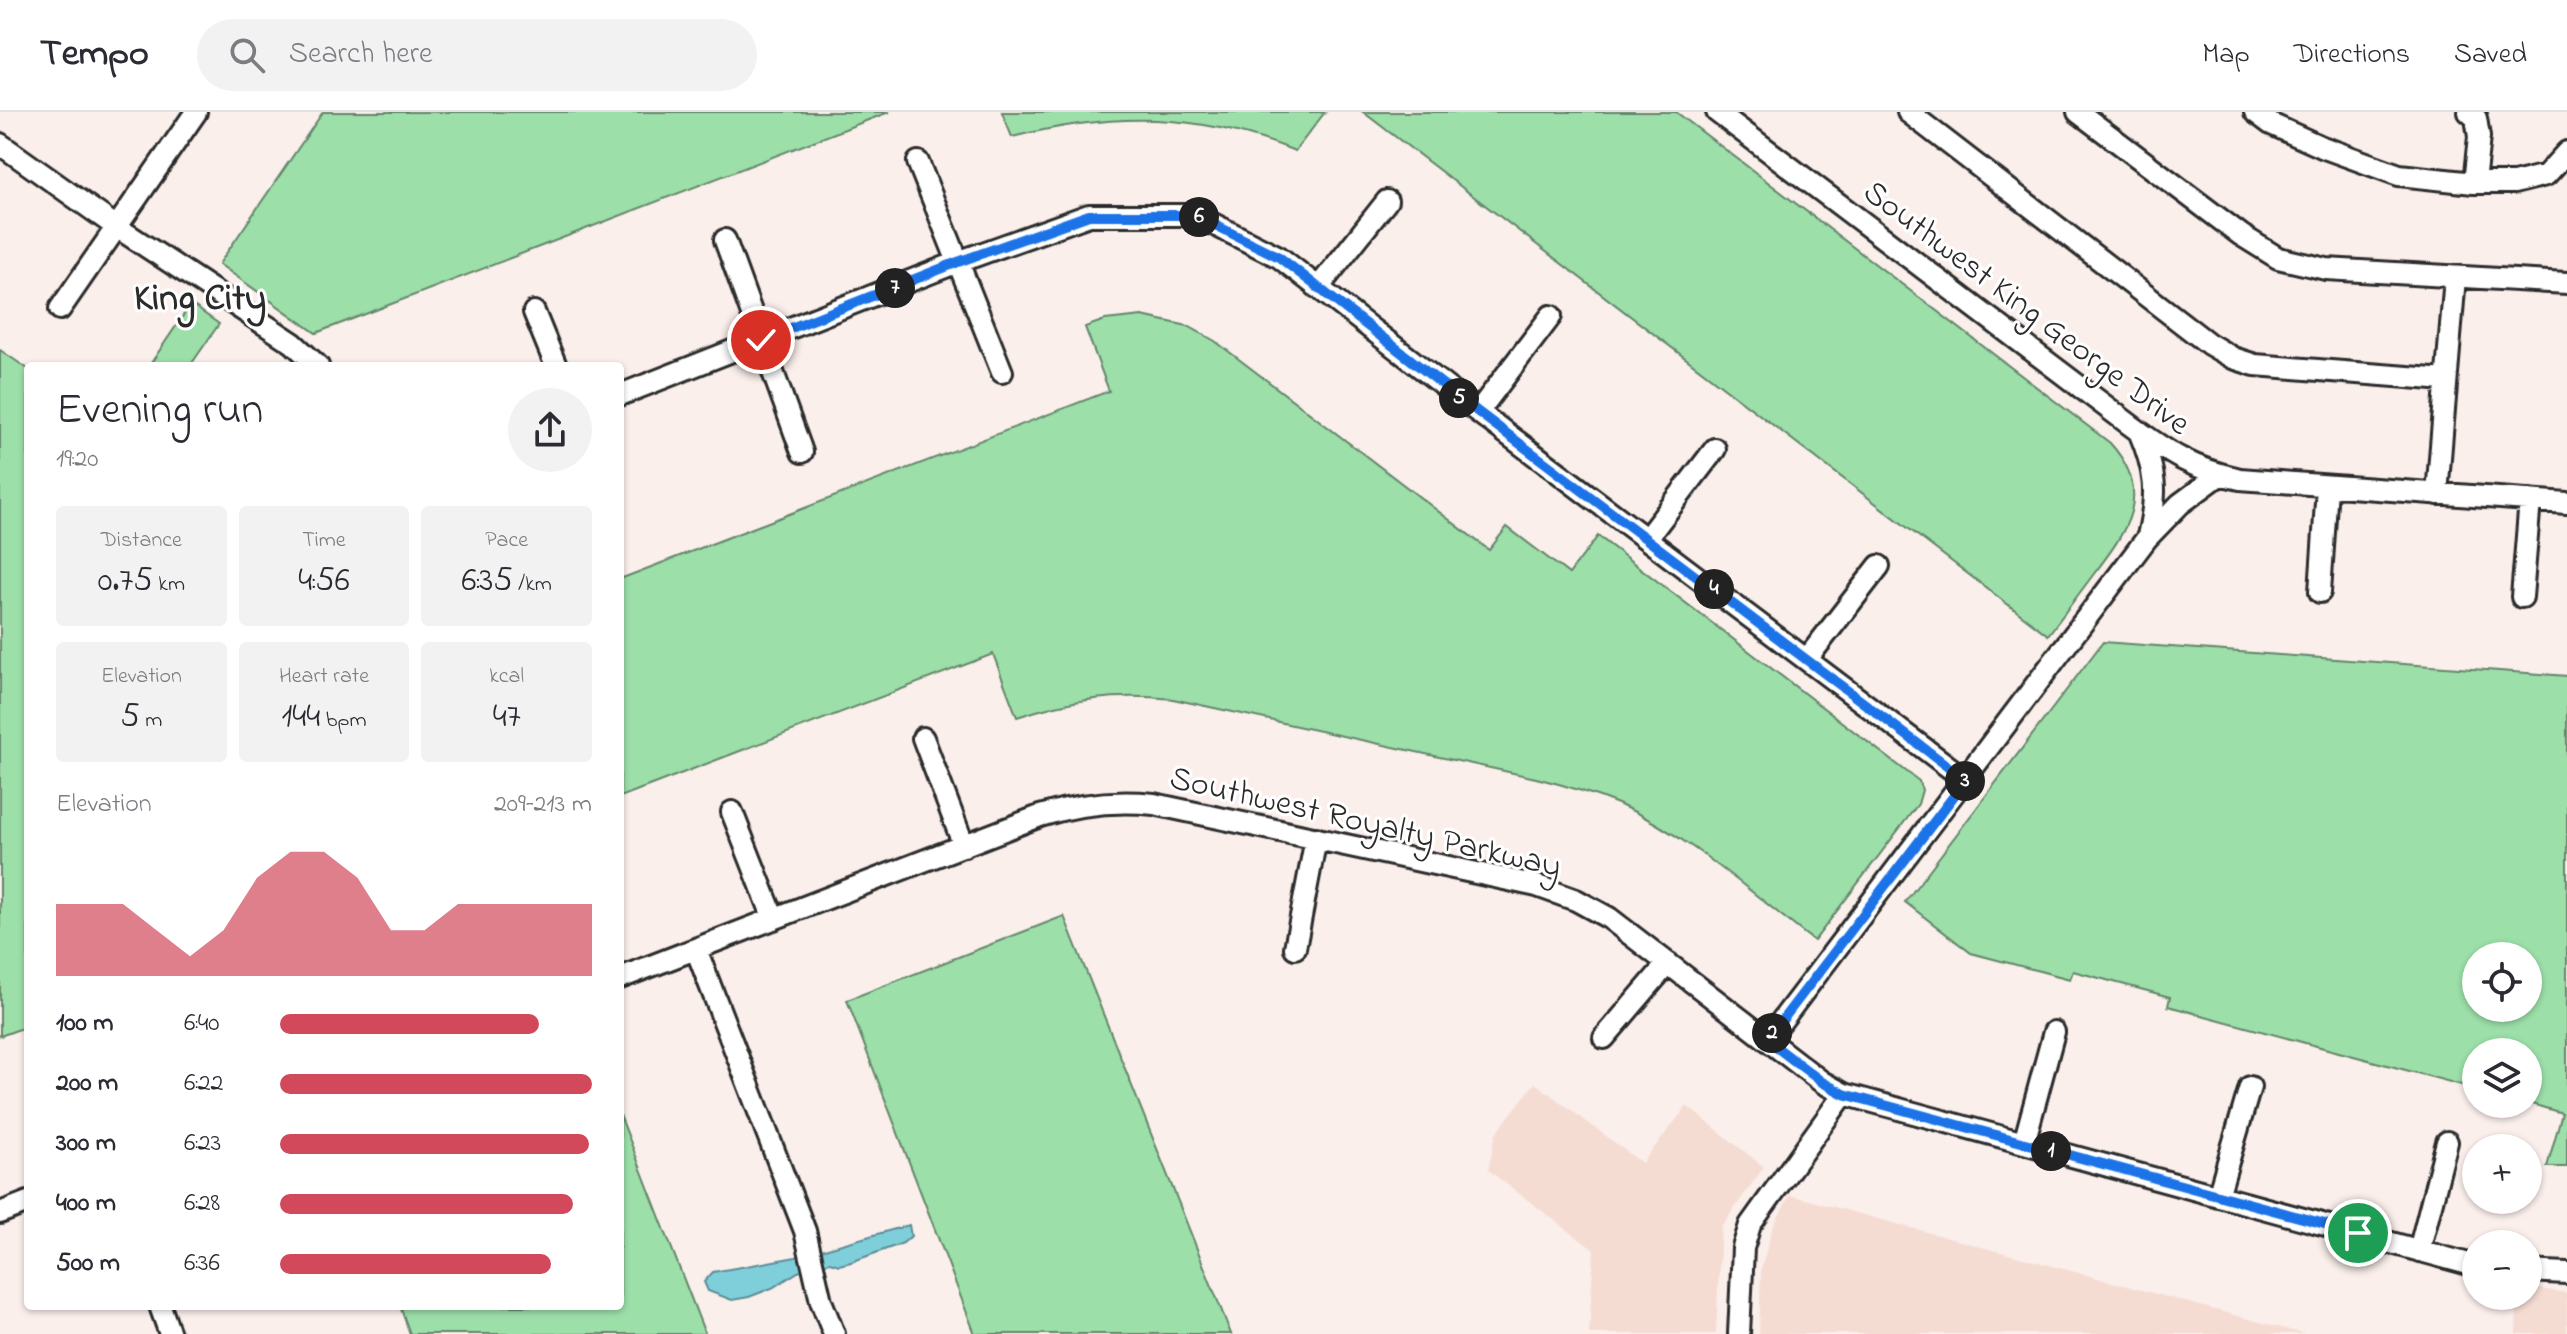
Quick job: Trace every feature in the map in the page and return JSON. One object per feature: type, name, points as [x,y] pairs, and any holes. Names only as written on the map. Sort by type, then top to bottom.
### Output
[{"type":"street","points":[[60,309],[196,112]]},
{"type":"street","name":"Southwest King George Drive","points":[[1717,112],[2182,461],[2218,476],[2327,487],[2567,503]]},
{"type":"street","points":[[1908,112],[2209,344],[2233,358],[2255,365],[2446,380]]},
{"type":"street","points":[[2078,112],[2241,235],[2278,258],[2326,269],[2567,283]]},
{"type":"street","points":[[2255,112],[2271,124],[2322,147],[2399,175],[2474,183],[2514,183],[2546,175],[2567,152]]},
{"type":"street","points":[[2469,112],[2476,118],[2479,137],[2474,183]]},
{"type":"street","points":[[0,144],[118,228],[293,343],[314,362]]},
{"type":"street","points":[[918,162],[1002,372]]},
{"type":"street","points":[[1318,288],[1387,201]]},
{"type":"street","points":[[624,393],[958,262],[1089,215],[1195,215],[1279,257],[1478,412],[1966,780]]},
{"type":"street","points":[[725,240],[802,452]]},
{"type":"street","points":[[2437,494],[2455,277]]},
{"type":"street","points":[[534,312],[554,362]]},
{"type":"street","points":[[1478,412],[1551,316]]},
{"type":"street","points":[[2139,431],[2150,458],[2155,484],[2154,509],[2147,538]]},
{"type":"street","points":[[1647,538],[1715,449]]},
{"type":"street","points":[[1767,1040],[2147,538],[2180,504],[2218,476]]},
{"type":"street","points":[[2320,592],[2327,487]]},
{"type":"street","points":[[2522,597],[2530,500]]},
{"type":"street","points":[[1807,659],[1879,566]]},
{"type":"street","points":[[923,738],[964,846]]},
{"type":"street","name":"Southwest Royalty Parkway","points":[[624,976],[1070,807],[1128,802],[1210,815],[1537,886],[1576,900],[1609,918],[1822,1082],[1844,1094],[2462,1262]]},
{"type":"street","points":[[732,812],[774,919]]},
{"type":"street","points":[[1295,948],[1316,838]]},
{"type":"street","points":[[696,949],[768,1130],[811,1249],[816,1284],[834,1334]]},
{"type":"street","points":[[1604,1038],[1668,963]]},
{"type":"street","points":[[2024,1143],[2054,1032]]},
{"type":"street","points":[[2218,1196],[2250,1087]]},
{"type":"street","points":[[1739,1334],[1743,1248],[1750,1225],[1844,1094]]},
{"type":"street","points":[[2419,1251],[2447,1142]]},
{"type":"street","points":[[2,1206],[24,1203]]},
{"type":"street","points":[[2542,1272],[2567,1273]]},
{"type":"street","points":[[161,1310],[170,1334]]},
{"type":"shaded area","points":[[1535,1083],[1642,1163],[1687,1106],[1764,1167],[1721,1227],[1716,1334],[1589,1334],[1594,1250],[1488,1170],[1496,1133]]},
{"type":"shaded area","points":[[1790,1195],[2304,1334],[1759,1334],[1761,1269],[1772,1229]]},
{"type":"shaded area","points":[[2542,1289],[2567,1293],[2567,1334],[2516,1334],[2517,1310],[2542,1310]]},
{"type":"green space","points":[[323,112],[889,112],[316,333],[219,264]]},
{"type":"green space","points":[[1002,112],[1325,112],[1295,151],[1224,129],[1155,120],[1085,123],[1012,137]]},
{"type":"green space","points":[[1363,112],[1676,112],[2110,443],[2124,461],[2131,479],[2131,511],[2125,527],[2048,635]]},
{"type":"green space","points":[[191,304],[219,324],[193,362],[152,362]]},
{"type":"green space","points":[[1142,316],[1188,326],[1215,341],[1489,550],[1507,527],[1569,574],[1598,536],[1919,781],[1922,790],[1918,804],[1814,941],[1670,832],[1598,796],[1536,778],[1173,699],[1094,699],[1017,717],[993,654],[624,795],[624,577],[1109,391],[1085,327],[1105,320]]},
{"type":"green space","points":[[0,350],[24,366],[24,1027],[0,1036]]},
{"type":"green space","points":[[2103,642],[2567,676],[2567,1167],[2547,1167],[2562,1113],[2542,1107],[2542,1038],[2462,1038],[2462,1085],[2168,1006],[2170,997],[2073,971],[2070,979],[1971,953],[1905,902]]},
{"type":"green space","points":[[1064,916],[1231,1334],[975,1334],[847,1000]]},
{"type":"green space","points":[[624,1125],[705,1334],[410,1334],[401,1310],[624,1310]]},
{"type":"water","points":[[909,1225],[911,1236],[903,1243],[851,1262],[839,1265],[830,1262],[798,1272],[772,1288],[749,1297],[732,1300],[708,1291],[704,1282],[713,1272],[796,1257]]},
{"type":"district","name":"King City","points":[[200,296]]},
{"type":"route","points":[[761,340],[958,262],[1089,215],[1195,215],[1279,257],[1478,412],[1966,780],[1767,1040],[1822,1082],[1844,1094],[2358,1233]]}]
